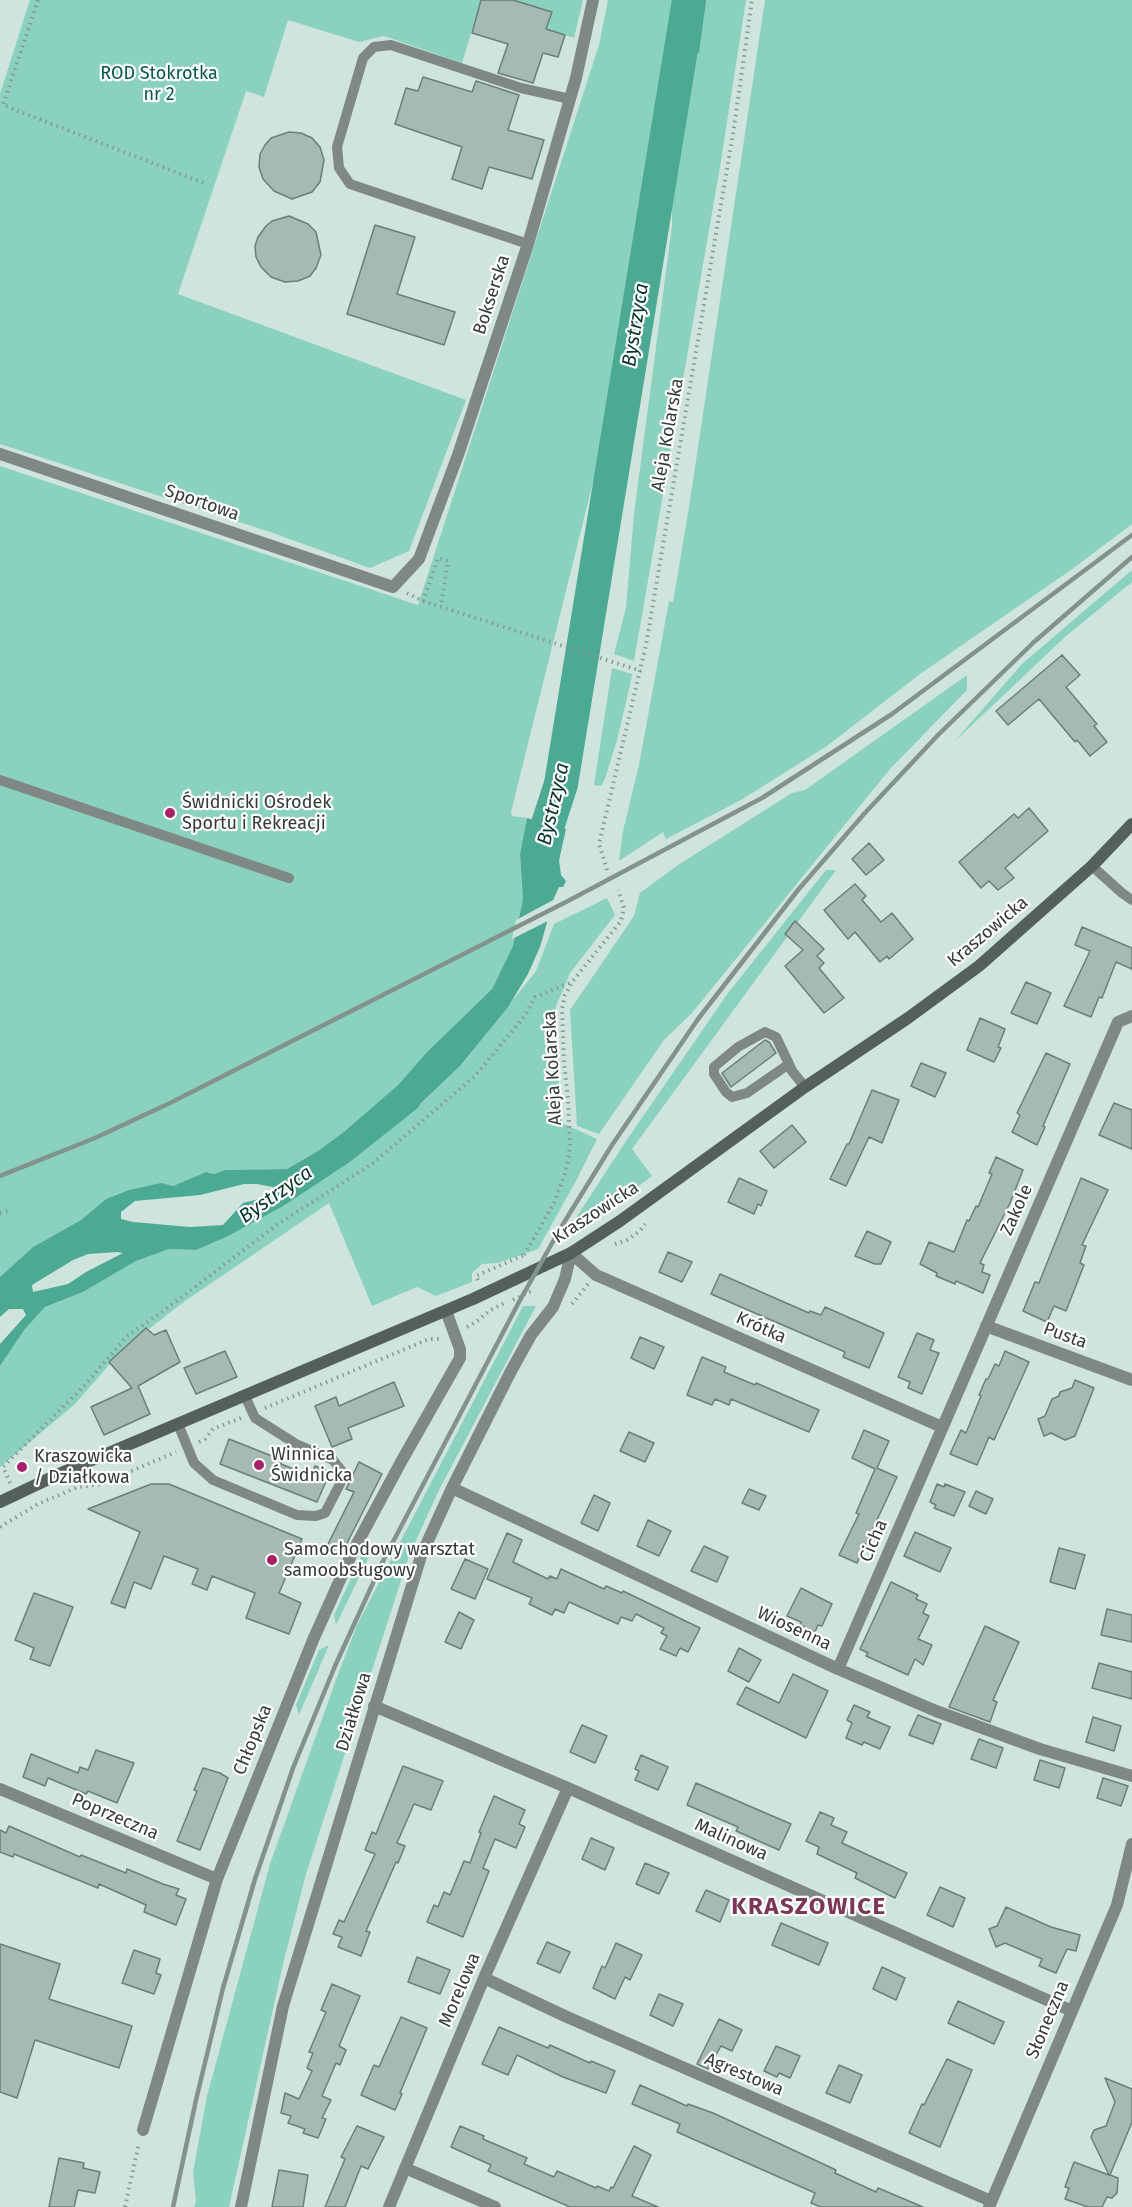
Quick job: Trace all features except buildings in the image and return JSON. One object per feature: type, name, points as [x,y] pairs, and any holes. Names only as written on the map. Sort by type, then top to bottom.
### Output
[{"type":"street","name":"Bokserska","points":[[393,586],[419,559],[458,454],[528,244],[570,99],[593,0]]},
{"type":"street","name":"Sportowa","points":[[0,454],[393,586]]},
{"type":"street","name":"Kraszowicka","points":[[0,1502],[446,1311],[571,1253],[620,1221],[805,1087],[908,1018],[974,970],[1092,866],[1132,824]]},
{"type":"street","name":"Zakole","points":[[942,1426],[1118,1022],[1132,1016]]},
{"type":"street","name":"Krótka","points":[[571,1253],[596,1275],[942,1426]]},
{"type":"street","name":"Działkowa","points":[[241,2207],[284,2006],[421,1556],[452,1488],[531,1335],[553,1306],[565,1279],[571,1253]]},
{"type":"street","name":"Chłopska","points":[[143,2130],[217,1879],[313,1640],[352,1553],[400,1462],[460,1358],[460,1348],[446,1311]]},
{"type":"street","name":"Pusta","points":[[986,1326],[1132,1380]]},
{"type":"street","name":"Cicha","points":[[838,1670],[942,1426]]},
{"type":"street","name":"Wiosenna","points":[[452,1488],[838,1670],[936,1711],[1019,1742],[1132,1776]]},
{"type":"street","name":"Malinowa","points":[[374,1706],[568,1788],[1071,2011]]},
{"type":"street","name":"Morelowa","points":[[389,2207],[484,1978],[568,1788]]},
{"type":"street","name":"Poprzeczna","points":[[0,1789],[217,1879]]},
{"type":"street","name":"Słoneczna","points":[[990,2204],[1118,1905],[1132,1844]]},
{"type":"street","name":"Agrestowa","points":[[484,1978],[567,2018],[990,2204]]},
{"type":"street","points":[[405,2168],[495,2207]]},
{"type":"lane","points":[[528,244],[350,184],[339,168],[337,147],[363,58],[374,47],[391,45],[521,88],[570,99]]},
{"type":"lane","points":[[0,780],[289,878]]},
{"type":"lane","points":[[1092,866],[1132,900]]},
{"type":"lane","points":[[789,1064],[747,1093],[732,1097],[714,1074],[714,1067],[745,1042],[765,1032],[776,1037],[789,1064],[792,1071],[805,1087]]},
{"type":"lane","points":[[178,1424],[194,1463],[213,1480],[297,1515],[316,1516],[325,1513],[340,1484],[341,1470],[333,1460],[296,1443],[255,1418],[245,1396]]},
{"type":"path","points":[[38,0],[3,105],[204,183]]},
{"type":"path","name":"Aleja Kolarska","points":[[607,870],[599,844],[641,671],[734,128],[752,0]]},
{"type":"path","points":[[441,606],[448,561],[438,558],[423,601],[641,671]]},
{"type":"path","name":"Aleja Kolarska","points":[[476,1276],[524,1255],[554,1203],[570,1147],[562,1009],[565,995],[572,982],[621,921],[624,908],[618,890]]},
{"type":"path","points":[[15,1494],[3,1467],[85,1385],[127,1336],[278,1224],[372,1164],[476,1076],[524,1017],[535,997],[572,982]]},
{"type":"path","points":[[0,1214],[8,1211]]},
{"type":"path","points":[[125,2207],[143,2130]]},
{"type":"green space","name":"ROD Stokrotka nr 2","points":[[30,0],[481,0],[462,63],[384,36],[359,42],[288,20],[264,97],[246,91],[178,294],[466,400],[409,551],[370,568],[273,533],[0,444],[0,94]]},
{"type":"green space","points":[[513,0],[583,0],[574,38],[546,29],[551,13]]},
{"type":"green space","points":[[608,0],[673,0],[600,454],[511,812],[512,816],[527,818],[520,854],[523,899],[513,946],[492,989],[427,1052],[398,1085],[345,1132],[318,1151],[287,1169],[225,1170],[214,1174],[206,1172],[173,1186],[161,1184],[129,1190],[106,1199],[81,1220],[33,1247],[0,1277],[0,466],[418,605],[599,45]]},
{"type":"green space","points":[[706,0],[746,0],[720,167],[634,661],[614,654],[626,608],[634,514],[672,226],[672,201]]},
{"type":"green space","points":[[765,0],[1132,0],[1132,524],[1071,570],[920,674],[827,746],[741,800],[666,839],[663,832],[619,861],[669,601],[673,602]]},
{"type":"green space","points":[[1132,570],[1132,582],[1065,637],[954,742],[1022,664]]},
{"type":"green space","points":[[612,668],[632,674],[617,740],[601,786],[594,785]]},
{"type":"green space","points":[[967,675],[967,690],[890,769],[692,1013],[664,1040],[599,1134],[577,1126],[570,1010],[634,916],[640,893],[678,865],[792,793],[805,790]]},
{"type":"green space","points":[[826,870],[836,870],[632,1149],[652,1176],[563,1238],[626,1141],[728,993]]},
{"type":"green space","points":[[607,898],[615,915],[570,973],[556,1006],[562,1123],[597,1139],[538,1249],[498,1263],[482,1264],[472,1273],[472,1282],[436,1296],[417,1287],[372,1306],[329,1203],[185,1301],[123,1349],[74,1405],[0,1467],[0,1366],[25,1329],[45,1307],[83,1292],[136,1261],[169,1249],[196,1250],[285,1205],[350,1162],[418,1108],[460,1066],[536,971],[554,924]]},
{"type":"green space","points":[[523,1306],[536,1306],[439,1490],[409,1556],[306,1874],[283,1964],[229,2207],[194,2207],[196,2201],[193,2172],[207,2096],[270,1864],[337,1677],[357,1625]]},
{"type":"green space","points":[[374,1546],[336,1625],[334,1615],[365,1548]]},
{"type":"green space","points":[[329,1645],[299,1715],[296,1705],[319,1650]]},
{"type":"water","points":[[673,0],[706,0],[699,53],[664,49]]},
{"type":"water","points":[[527,818],[566,829],[559,860],[561,875],[566,881],[563,887],[559,887],[554,898],[540,947],[528,974],[508,1007],[460,1066],[418,1108],[350,1162],[285,1205],[226,1237],[196,1250],[169,1249],[136,1261],[83,1292],[45,1307],[25,1329],[0,1366],[0,1344],[26,1315],[23,1309],[9,1309],[0,1317],[0,1277],[33,1247],[81,1220],[106,1199],[129,1190],[161,1183],[173,1186],[206,1172],[214,1174],[225,1170],[287,1169],[344,1132],[398,1085],[427,1052],[492,989],[513,946],[523,899],[520,854]],"holes":[[[244,1184],[278,1188],[263,1198],[243,1203],[223,1225],[190,1227],[121,1219],[121,1212],[135,1201],[200,1195]],[[123,1253],[68,1284],[33,1292],[32,1285],[73,1260],[88,1254]]]},
{"type":"pier","points":[[557,898],[550,920],[512,939],[516,920]]},
{"type":"waterway","name":"Bystrzyca","points":[[540,871],[548,824],[561,784],[689,0]]},
{"type":"railway","points":[[0,1176],[95,1138],[170,1103],[566,902],[762,798],[892,714],[1132,535]]},
{"type":"railway","points":[[173,2207],[223,1988],[255,1879],[293,1768],[335,1666],[384,1559],[519,1302],[560,1229],[612,1145],[698,1019],[798,890],[864,814],[938,735],[1034,642],[1132,557]]},
{"type":"place","name":"Świdnicki Ośrodek Sportu i Rekreacji","points":[[170,813]]},
{"type":"place","name":"Winnica Świdnicka","points":[[259,1465]]},
{"type":"place","name":"Kraszowicka / Działkowa","points":[[22,1467]]},
{"type":"place","name":"Samochodowy warsztat samoobsługowy","points":[[272,1560]]},
{"type":"district","name":"KRASZOWICE","points":[[809,1907]]}]
